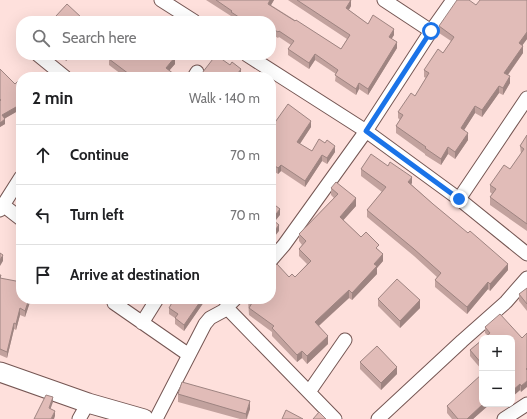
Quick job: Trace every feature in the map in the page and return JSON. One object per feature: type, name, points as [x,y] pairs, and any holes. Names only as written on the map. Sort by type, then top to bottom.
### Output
[{"type":"street","points":[[161,0],[186,16]]},
{"type":"street","points":[[384,0],[431,31]]},
{"type":"street","points":[[276,254],[366,131],[453,0]]},
{"type":"street","points":[[44,60],[59,72]]},
{"type":"street","points":[[255,60],[274,72]]},
{"type":"street","points":[[276,74],[366,131],[459,199],[527,254]]},
{"type":"street","points":[[459,199],[527,98]]},
{"type":"street","points":[[16,186],[2,208],[16,216]]},
{"type":"street","points":[[378,419],[506,302],[527,278]]},
{"type":"street","points":[[114,304],[189,355]]},
{"type":"street","points":[[142,323],[154,304]]},
{"type":"street","points":[[156,419],[205,324],[210,318],[231,304],[335,419]]},
{"type":"street","points":[[309,392],[345,340]]},
{"type":"street","points":[[0,372],[83,411],[144,419]]},
{"type":"street","points":[[504,419],[527,404]]},
{"type":"building","points":[[216,0],[270,0],[268,4],[341,49],[350,35],[297,0],[351,0],[346,8],[368,24],[373,15],[394,29],[389,37],[397,42],[368,89],[359,83],[356,89],[335,75],[338,70],[315,54],[309,63],[288,49],[294,41],[279,31],[276,31],[276,16],[237,16],[231,12],[232,11]]},
{"type":"building","points":[[457,0],[469,0],[476,5],[480,0],[527,0],[527,32],[519,43],[523,46],[504,73],[510,76],[503,88],[499,86],[482,110],[475,106],[461,128],[468,133],[455,152],[448,147],[441,159],[396,126],[403,115],[398,112],[411,93],[415,96],[429,73],[424,70],[438,49],[443,53],[454,37],[439,26]]},
{"type":"building","points":[[67,4],[80,16],[56,16]]},
{"type":"building","points":[[110,60],[173,60],[166,68],[171,72],[126,72]]},
{"type":"building","points":[[212,60],[223,60],[230,65],[232,62],[241,69],[239,72],[203,72]]},
{"type":"building","points":[[0,69],[15,84],[16,83],[16,107],[2,115],[5,119],[0,123]]},
{"type":"building","points":[[288,104],[311,121],[297,142],[312,151],[319,139],[325,143],[327,140],[335,146],[327,158],[322,155],[305,181],[281,165],[278,168],[276,167],[276,121]]},
{"type":"building","points":[[527,135],[527,224],[490,197],[496,189],[490,185],[504,165],[510,169],[524,149],[520,146]]},
{"type":"building","points":[[371,154],[388,166],[390,162],[412,177],[408,182],[468,233],[470,231],[508,264],[490,284],[488,282],[467,307],[435,280],[441,273],[367,210],[386,187],[361,169]]},
{"type":"building","points":[[336,182],[356,198],[340,217],[361,237],[366,232],[379,245],[376,248],[383,254],[374,264],[377,266],[352,293],[349,290],[315,322],[328,336],[307,356],[302,351],[297,355],[272,328],[274,326],[249,308],[251,304],[276,304],[277,264],[289,277],[292,274],[295,277],[311,261],[299,249],[306,241],[299,234],[338,194],[331,188]]},
{"type":"building","points":[[276,206],[280,209],[276,214]]},
{"type":"building","points":[[0,253],[3,255],[0,260]]},
{"type":"building","points":[[0,278],[16,281],[16,304],[27,304],[25,311],[20,308],[16,324],[14,323],[7,352],[0,349]]},
{"type":"building","points":[[397,279],[420,300],[400,321],[378,299]]},
{"type":"building","points":[[527,288],[527,304],[519,294]]},
{"type":"building","points":[[171,304],[199,304],[184,325],[175,318],[178,314],[169,308]]},
{"type":"building","points":[[500,314],[522,338],[527,333],[527,381],[521,386],[520,384],[515,388],[515,335],[488,335],[490,333],[485,327]]},
{"type":"building","points":[[479,342],[479,360],[470,350]]},
{"type":"building","points":[[377,346],[397,367],[381,383],[360,362]]},
{"type":"building","points":[[479,377],[480,407],[467,419],[458,419],[447,406]]},
{"type":"building","points":[[182,382],[250,401],[246,414],[178,394]]},
{"type":"building","points":[[46,395],[53,397],[49,408],[55,411],[51,419],[34,419]]},
{"type":"building","points":[[286,410],[303,419],[282,419]]},
{"type":"building","points":[[319,412],[326,419],[313,419]]},
{"type":"route","points":[[431,31],[366,131],[459,199]]}]
